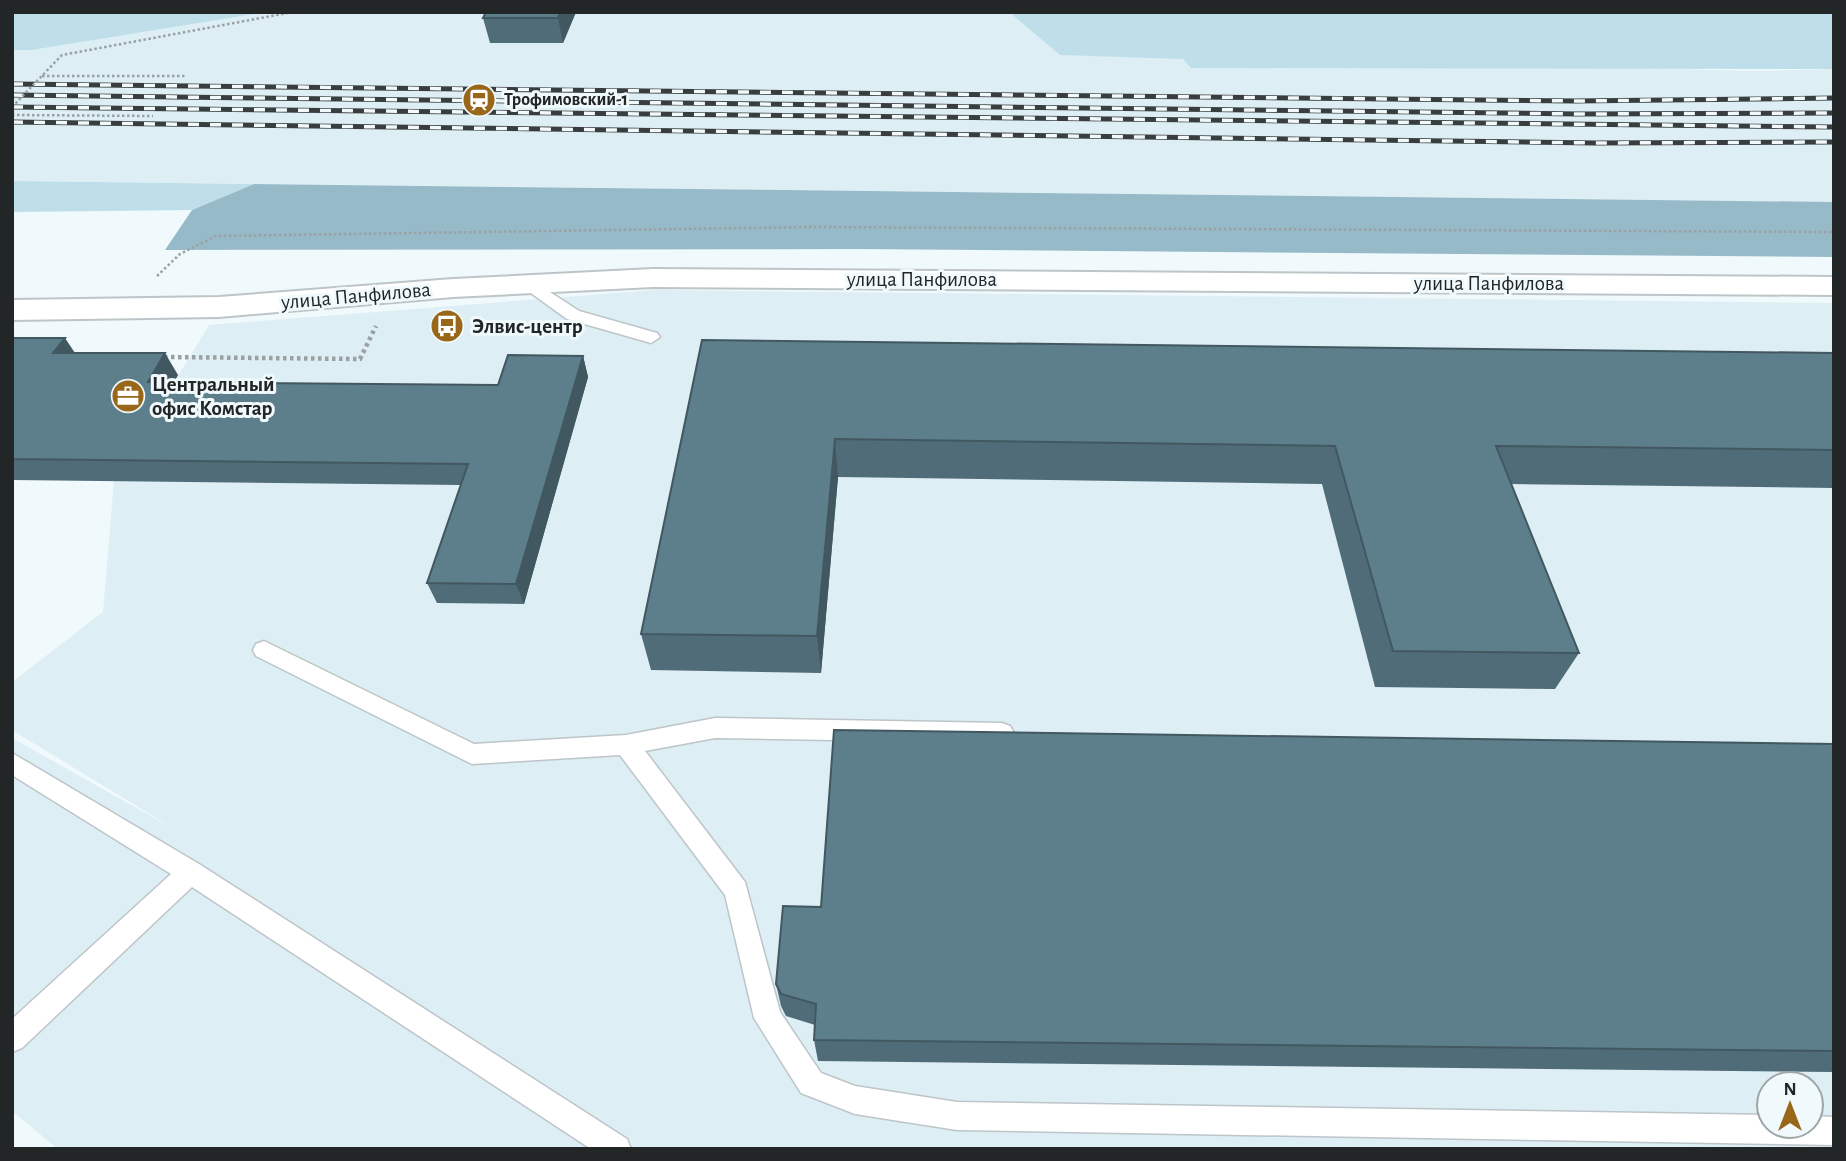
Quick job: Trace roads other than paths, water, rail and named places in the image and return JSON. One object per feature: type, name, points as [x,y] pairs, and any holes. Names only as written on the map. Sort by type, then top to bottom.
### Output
[{"type":"main road","name":"улица Панфилова","points":[[12,310],[219,307],[530,284],[667,278],[1834,286]]},
{"type":"lane","points":[[530,284],[573,315],[651,337]]},
{"type":"lane","points":[[264,650],[472,754],[626,745],[715,729],[1023,733]]},
{"type":"lane","points":[[626,745],[736,890],[768,1018],[811,1083],[855,1100],[957,1116],[1834,1131]]},
{"type":"lane","points":[[12,763],[190,872],[618,1149]]},
{"type":"lane","points":[[12,1038],[190,872]]},
{"type":"railway","points":[[12,84],[1575,101],[1834,98]]},
{"type":"railway","points":[[12,95],[1578,114],[1834,113]]},
{"type":"railway","points":[[12,107],[1834,127]]},
{"type":"railway","points":[[12,122],[1595,143],[1834,142]]},
{"type":"place","name":"Трофимовский-1","points":[[479,100]]},
{"type":"place","name":"Элвис-центр","points":[[447,326]]},
{"type":"place","name":"Центральный офис Комстар","points":[[128,396]]}]
